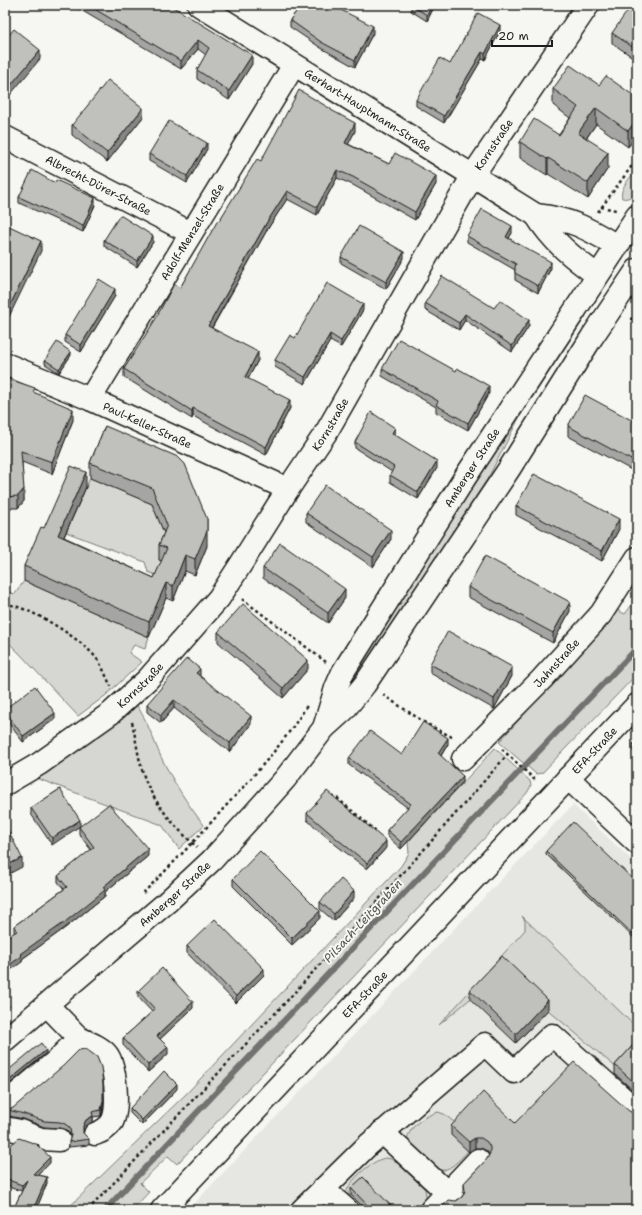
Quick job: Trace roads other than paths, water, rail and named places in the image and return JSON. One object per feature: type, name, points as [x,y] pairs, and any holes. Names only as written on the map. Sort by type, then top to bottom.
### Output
[{"type":"street","name":"Gerhart-Hauptmann-Straße","points":[[199,5],[536,215],[578,224],[637,259]]},
{"type":"street","name":"Kornstraße","points":[[5,784],[39,764],[111,713],[148,679],[227,587],[288,489],[327,431],[473,175],[588,5]]},
{"type":"street","name":"Adolf-Menzel-Straße","points":[[90,398],[294,65]]},
{"type":"street","name":"Albrecht-Dürer-Straße","points":[[5,137],[191,233]]},
{"type":"street","name":"Amberger Straße","points":[[324,728],[336,688],[343,672],[464,479],[617,246],[629,213]]},
{"type":"street","name":"Gerhart-Hauptmann-Straße","points":[[536,215],[545,229],[559,245],[578,261],[597,275],[630,294]]},
{"type":"street","name":"Amberger Straße","points":[[5,1040],[167,902],[212,860],[286,779],[324,728],[344,710],[365,684],[509,469],[630,294],[637,270]]},
{"type":"street","name":"Paul-Keller-Straße","points":[[5,364],[90,398],[288,489]]},
{"type":"street","name":"Jahnstraße","points":[[464,759],[542,679],[601,614],[637,558]]},
{"type":"street","name":"EFA-Straße","points":[[162,1210],[637,706]]},
{"type":"street","name":"EFA-Straße","points":[[568,778],[637,843]]},
{"type":"street","points":[[47,1005],[79,1038],[95,1046],[107,1055],[110,1061],[116,1099],[115,1116],[111,1124],[95,1134]]},
{"type":"street","points":[[302,1210],[382,1132],[485,1044],[514,1072],[552,1035],[637,1111]]},
{"type":"street","points":[[5,1104],[55,1062],[79,1038]]},
{"type":"street","points":[[5,1128],[20,1131],[41,1139],[59,1140]]},
{"type":"street","points":[[382,1132],[450,1196]]},
{"type":"street","points":[[431,1210],[450,1196],[478,1160]]},
{"type":"street","points":[[324,1189],[347,1210]]},
{"type":"waterway","name":"Pilsach-Leitgraben","points":[[105,1210],[637,648]]}]
